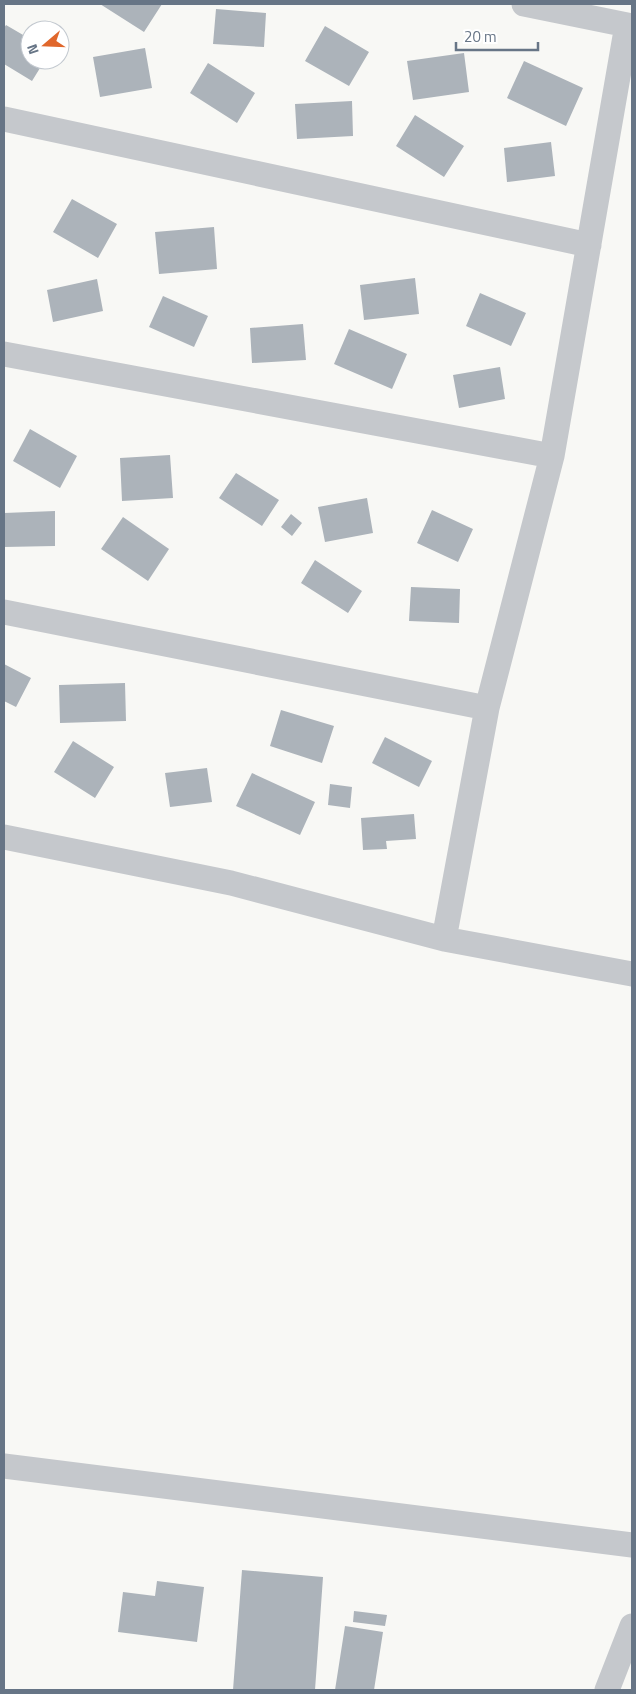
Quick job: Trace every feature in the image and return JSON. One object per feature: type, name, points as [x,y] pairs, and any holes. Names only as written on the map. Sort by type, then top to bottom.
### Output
[{"type":"street","points":[[444,939],[487,708],[552,456],[630,26],[524,4]]},
{"type":"street","points":[[4,119],[589,245]]},
{"type":"street","points":[[4,354],[552,456]]},
{"type":"street","points":[[4,612],[487,708]]},
{"type":"street","points":[[4,837],[232,883],[444,939],[632,974]]},
{"type":"street","points":[[4,1466],[632,1545]]},
{"type":"street","points":[[607,1690],[632,1626]]},
{"type":"building","points":[[100,4],[162,4],[144,32]]},
{"type":"building","points":[[216,9],[266,13],[264,47],[213,44]]},
{"type":"building","points":[[6,25],[20,33],[20,70],[39,70],[32,81],[4,64],[4,28]]},
{"type":"building","points":[[325,26],[369,52],[349,86],[305,61]]},
{"type":"building","points":[[145,48],[152,88],[100,97],[93,57]]},
{"type":"building","points":[[464,53],[469,92],[413,100],[407,61]]},
{"type":"building","points":[[524,61],[583,88],[566,126],[507,98]]},
{"type":"building","points":[[208,63],[255,93],[237,123],[190,93]]},
{"type":"building","points":[[352,101],[353,136],[297,139],[295,104]]},
{"type":"building","points":[[415,115],[464,146],[444,177],[396,146]]},
{"type":"building","points":[[551,142],[555,176],[507,182],[504,148]]},
{"type":"building","points":[[72,199],[117,224],[98,258],[53,232]]},
{"type":"building","points":[[214,227],[217,269],[159,274],[155,232]]},
{"type":"building","points":[[415,278],[419,314],[364,320],[360,285]]},
{"type":"building","points":[[97,279],[103,311],[53,322],[47,290]]},
{"type":"building","points":[[480,293],[526,313],[511,346],[466,326]]},
{"type":"building","points":[[163,296],[208,316],[194,347],[149,327]]},
{"type":"building","points":[[303,324],[306,360],[252,363],[250,328]]},
{"type":"building","points":[[349,329],[407,354],[392,389],[334,364]]},
{"type":"building","points":[[500,367],[505,399],[459,408],[453,375]]},
{"type":"building","points":[[30,429],[77,456],[60,488],[13,461]]},
{"type":"building","points":[[170,455],[173,498],[122,501],[120,458]]},
{"type":"building","points":[[236,473],[279,500],[262,526],[219,498]]},
{"type":"building","points":[[367,498],[373,533],[325,542],[318,507]]},
{"type":"building","points":[[432,510],[473,529],[458,562],[417,543]]},
{"type":"building","points":[[55,511],[55,546],[4,547],[4,513]]},
{"type":"building","points":[[291,514],[302,523],[292,536],[281,527]]},
{"type":"building","points":[[123,517],[169,549],[148,581],[101,549]]},
{"type":"building","points":[[315,560],[362,591],[348,613],[301,583]]},
{"type":"building","points":[[411,587],[460,589],[459,623],[409,621]]},
{"type":"building","points":[[4,664],[31,678],[16,707],[4,701]]},
{"type":"building","points":[[125,683],[126,721],[60,723],[59,685]]},
{"type":"building","points":[[281,710],[334,726],[322,763],[270,746]]},
{"type":"building","points":[[385,737],[432,761],[419,787],[372,763]]},
{"type":"building","points":[[73,741],[114,767],[95,798],[54,772]]},
{"type":"building","points":[[207,768],[212,802],[170,807],[165,773]]},
{"type":"building","points":[[252,773],[315,802],[300,835],[236,806]]},
{"type":"building","points":[[330,784],[352,787],[350,808],[328,805]]},
{"type":"building","points":[[414,814],[416,839],[386,841],[387,849],[363,850],[361,818]]},
{"type":"building","points":[[242,1570],[323,1577],[315,1690],[233,1690]]},
{"type":"building","points":[[157,1581],[204,1587],[197,1642],[118,1632],[123,1592],[155,1596]]},
{"type":"building","points":[[354,1611],[387,1615],[385,1626],[353,1622]]},
{"type":"building","points":[[345,1626],[383,1632],[374,1690],[335,1690]]}]
